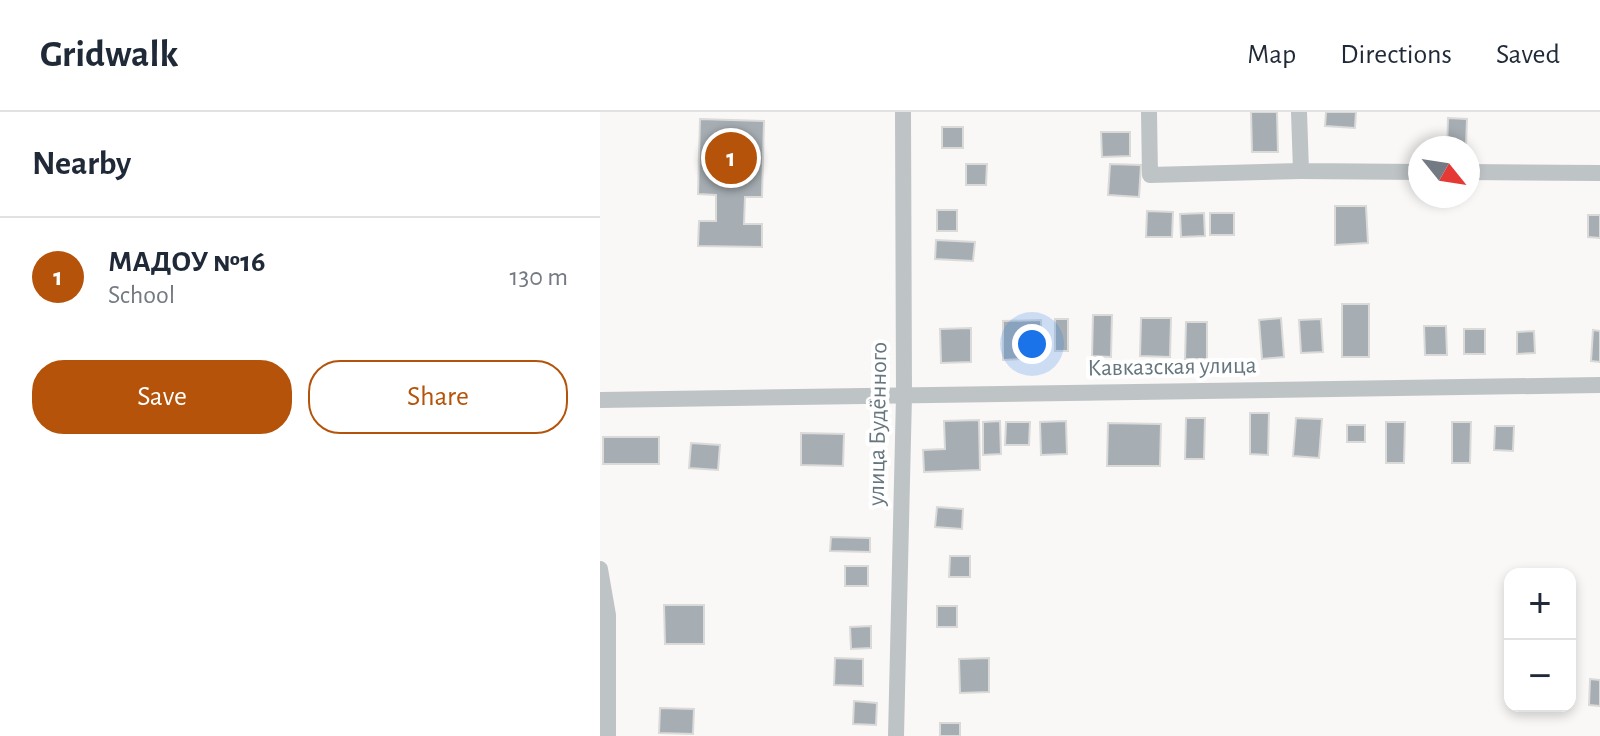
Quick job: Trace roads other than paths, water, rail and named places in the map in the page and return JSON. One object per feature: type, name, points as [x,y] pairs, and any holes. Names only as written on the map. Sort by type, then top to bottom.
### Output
[{"type":"street","name":"улица Будённого","points":[[896,736],[904,396],[903,112]]},
{"type":"street","points":[[1149,112],[1150,175],[1408,172]]},
{"type":"street","points":[[1299,112],[1301,171]]},
{"type":"street","points":[[1480,172],[1600,173]]},
{"type":"street","name":"Кавказская улица","points":[[600,400],[1600,385]]},
{"type":"street","points":[[600,569],[608,615],[608,736]]},
{"type":"place","name":"МАДОУ №16","points":[[731,158]]}]
